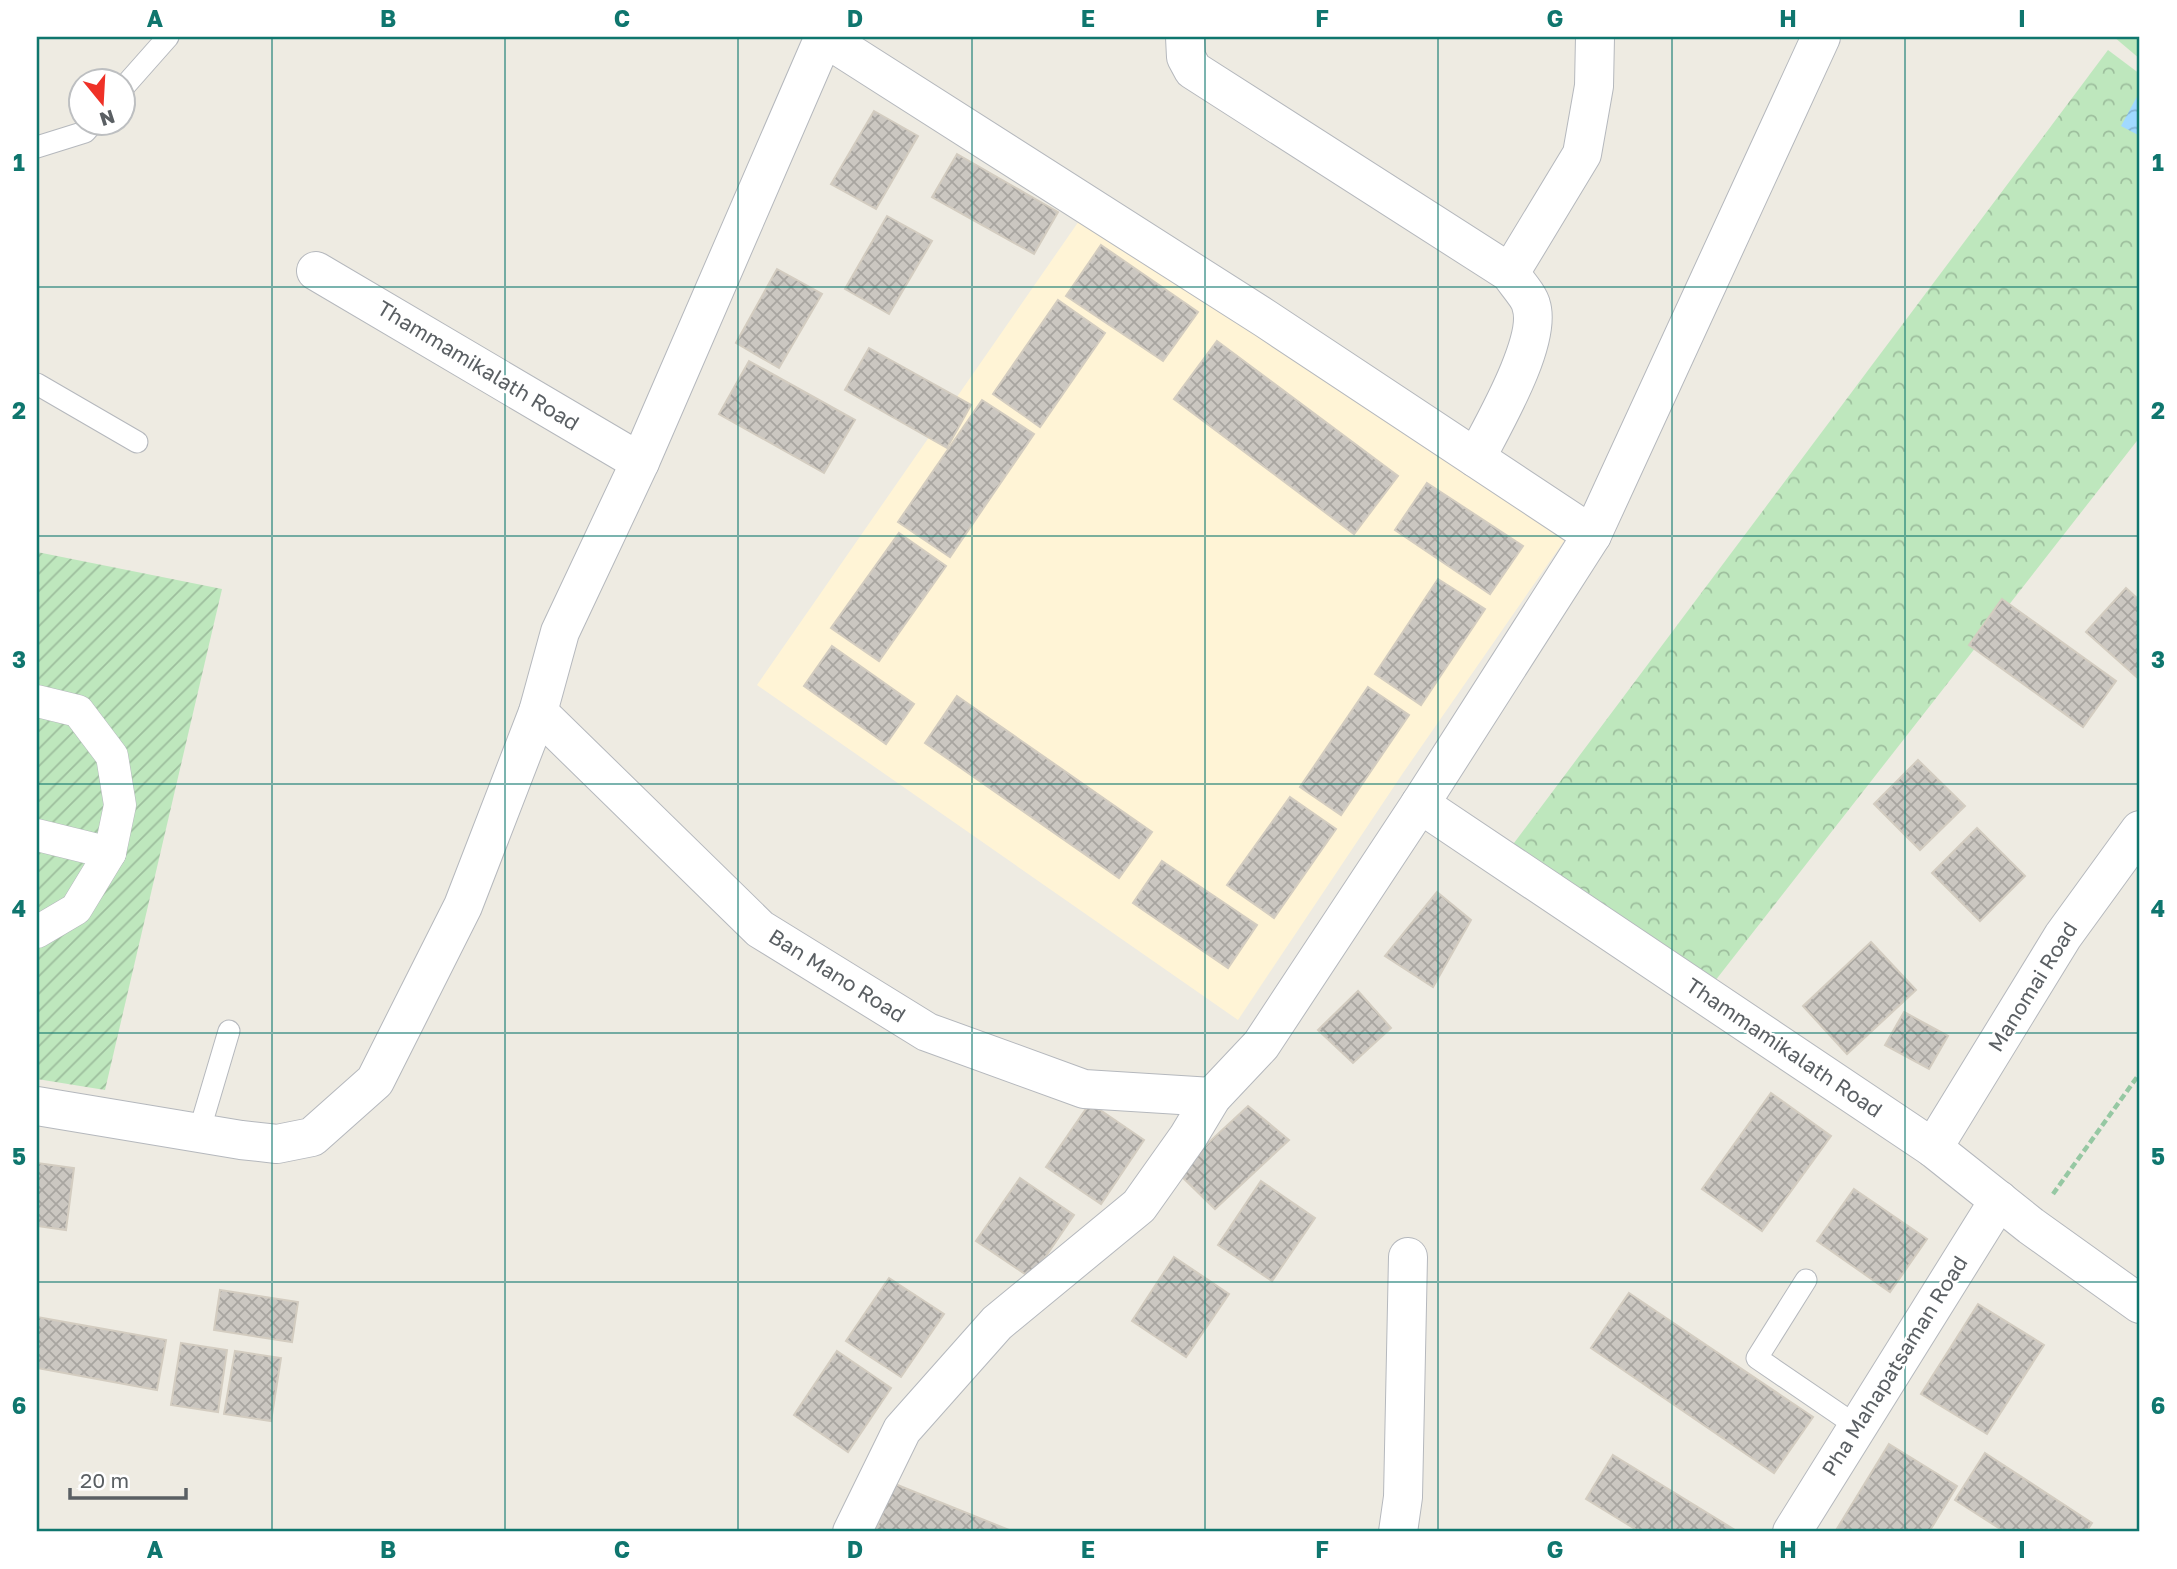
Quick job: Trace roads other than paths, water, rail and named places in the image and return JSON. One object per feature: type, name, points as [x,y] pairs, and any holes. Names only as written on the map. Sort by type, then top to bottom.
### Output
[{"type":"street","points":[[37,1107],[277,1144],[312,1138],[375,1081],[463,905],[538,712],[560,632],[640,462],[824,37],[1266,319],[1591,535]]},
{"type":"street","points":[[1185,37],[1186,57],[1193,70],[1510,273],[1531,305],[1532,331],[1522,367],[1476,458]]},
{"type":"street","points":[[1510,273],[1582,154],[1594,86],[1595,37]]},
{"type":"street","points":[[852,1532],[902,1430],[997,1323],[1139,1206],[1188,1138],[1212,1097],[1261,1045],[1420,804],[1591,535],[1821,37]]},
{"type":"street","name":"Thammamikalath Road","points":[[316,271],[640,462]]},
{"type":"street","points":[[37,701],[78,711],[112,756],[120,805],[110,853],[76,909],[37,932]]},
{"type":"street","name":"Ban Mano Road","points":[[538,712],[760,929],[927,1032],[1084,1089],[1212,1097]]},
{"type":"street","name":"Thammamikalath Road","points":[[1420,804],[1933,1148],[2031,1226],[2140,1304]]},
{"type":"street","name":"Manomai Road","points":[[1933,1148],[2063,936],[2140,830]]},
{"type":"street","points":[[37,835],[110,853]]},
{"type":"street","name":"Pha Mahapatsaman Road","points":[[1792,1532],[1999,1200]]},
{"type":"street","points":[[1398,1532],[1404,1497],[1408,1257]]},
{"type":"lane","points":[[136,73],[168,37]]},
{"type":"lane","points":[[37,147],[72,136]]},
{"type":"lane","points":[[37,384],[137,442]]},
{"type":"lane","points":[[199,1132],[229,1031]]},
{"type":"lane","points":[[1806,1280],[1757,1358],[1858,1427]]},
{"type":"water","points":[[2140,91],[2140,136],[2121,126]]}]
